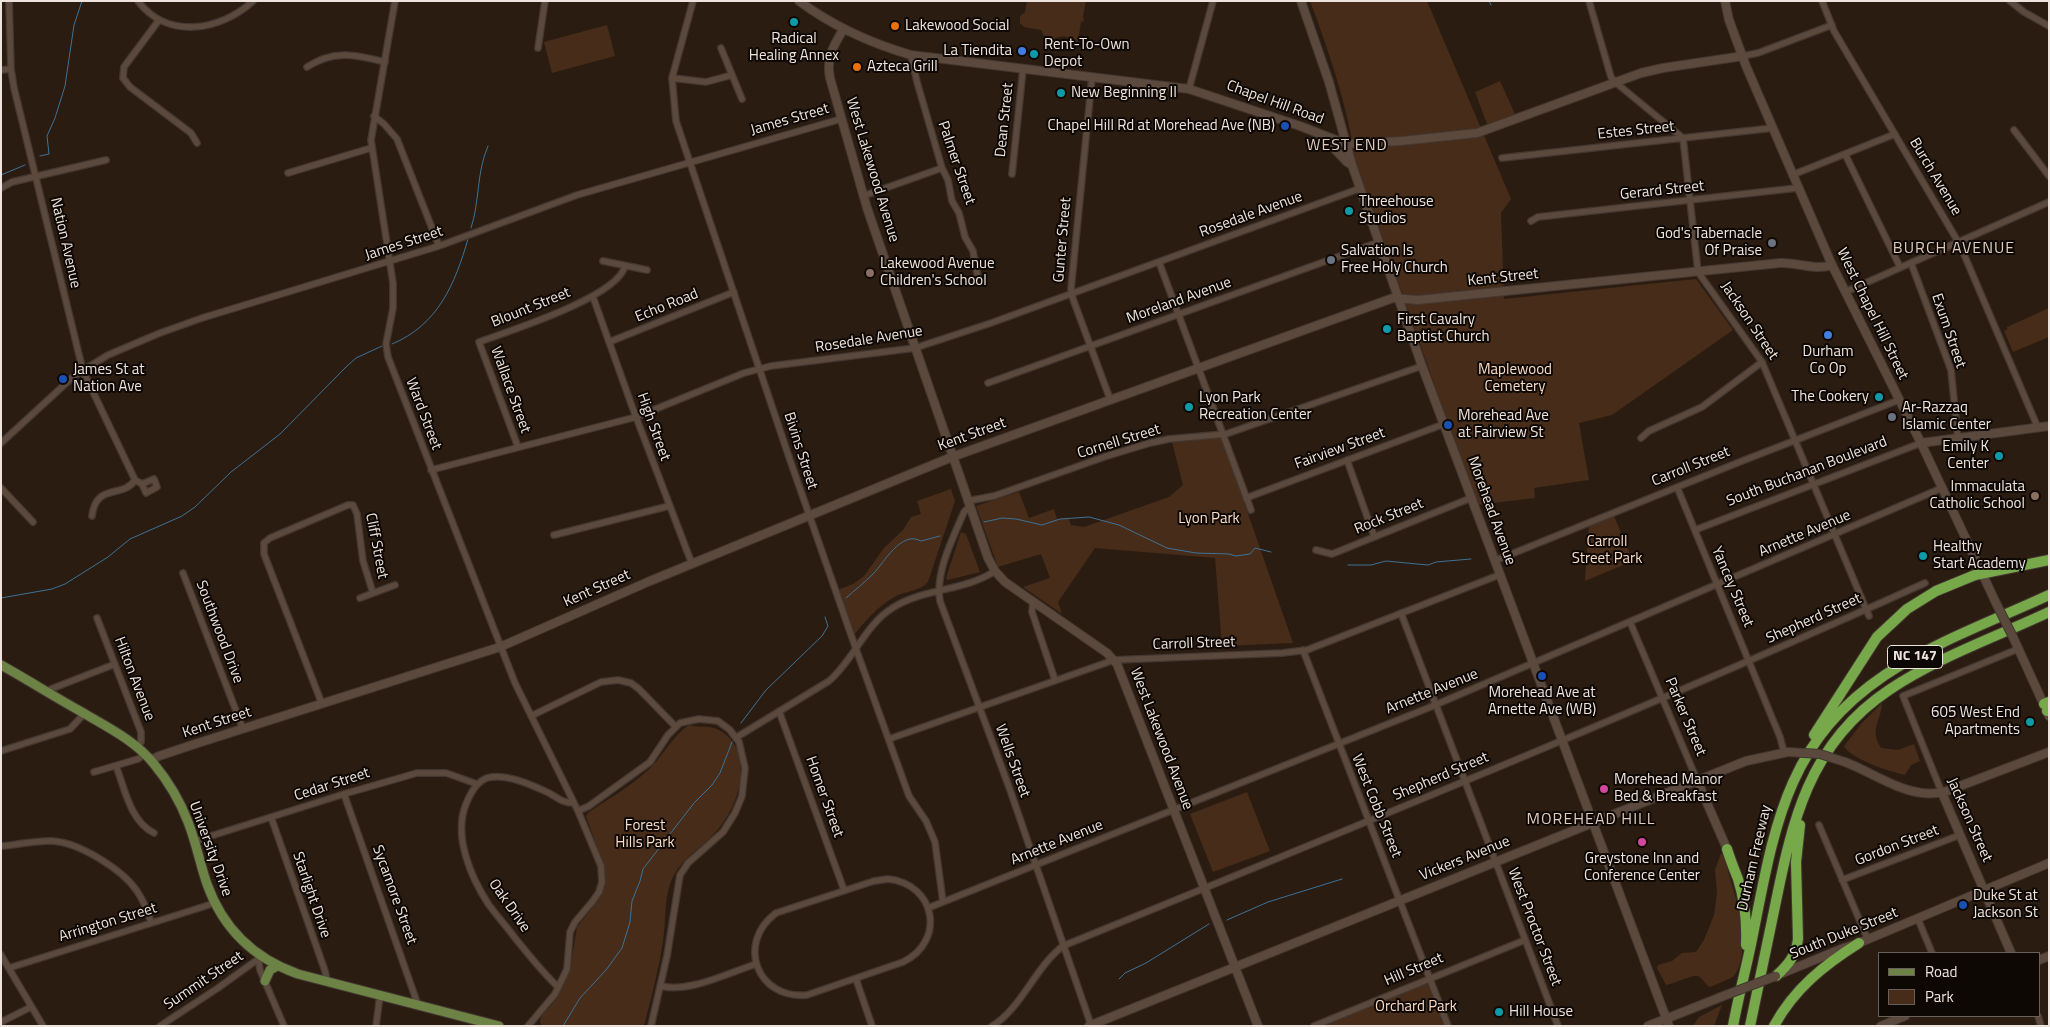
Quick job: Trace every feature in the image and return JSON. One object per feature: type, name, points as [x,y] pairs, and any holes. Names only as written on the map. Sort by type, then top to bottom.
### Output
[{"type":"highway","points":[[1807,754],[1808,745],[1871,645],[1888,626],[1924,597],[1982,574],[2049,560]]},
{"type":"highway","name":"Durham Freeway","points":[[1733,1026],[1776,827],[1789,789],[1807,754],[1834,719],[1862,692],[1885,675],[1920,655],[2049,595]]},
{"type":"highway","name":"Durham Freeway","points":[[1750,1026],[1793,826],[1808,785],[1828,750],[1859,715],[1880,697],[1927,668],[2049,612]]},
{"type":"highway","points":[[2022,624],[2049,620]]},
{"type":"highway","points":[[1776,976],[1790,963],[1797,949],[1799,924],[1796,862],[1798,835],[1807,798],[1808,785]]},
{"type":"highway","points":[[1727,849],[1741,891],[1746,924],[1746,945],[1736,1010]]},
{"type":"highway","points":[[1774,1026],[1790,1001],[1811,977],[1864,942]]},
{"type":"main road","points":[[1,658],[20,676]]},
{"type":"main road","name":"University Drive","points":[[1,665],[137,747],[148,757],[178,800],[195,841],[215,903],[233,930],[261,957],[298,974],[499,1026]]},
{"type":"main road","points":[[265,981],[270,970],[277,966]]},
{"type":"street","name":"Nation Avenue","points":[[9,1],[12,69],[83,371],[135,480]]},
{"type":"street","points":[[138,1],[159,20],[176,26],[198,27],[228,18],[246,8],[253,1]]},
{"type":"street","name":"Ward Street","points":[[395,1],[371,132],[394,300],[387,336],[387,350],[395,377],[500,647],[599,859],[602,882],[595,899],[579,916],[572,928],[569,936],[568,964],[558,987],[548,1003],[528,1026]]},
{"type":"street","points":[[538,48],[545,1]]},
{"type":"street","name":"Bivins Street","points":[[693,1],[672,78],[676,121],[691,161],[808,515],[856,649],[909,796],[926,821],[935,842],[943,902]]},
{"type":"street","name":"Chapel Hill Road","points":[[799,1],[843,30],[890,49],[911,54],[1023,69],[1189,89],[1222,98],[1346,144],[1401,142],[1477,133],[1615,82],[1663,68],[1743,56]]},
{"type":"street","points":[[1189,89],[1213,1]]},
{"type":"street","name":"Morehead Avenue","points":[[1301,1],[1329,82],[1352,164],[1397,297],[1499,576],[1668,1022]]},
{"type":"street","points":[[1589,1],[1611,77],[1683,138]]},
{"type":"street","name":"West Chapel Hill Street","points":[[1725,1],[1743,56],[1797,188],[1832,265],[1921,443],[2047,708]]},
{"type":"street","name":"Burch Avenue","points":[[1822,1],[1832,26],[1958,242],[2038,428]]},
{"type":"street","points":[[2010,1],[2024,12],[2049,26]]},
{"type":"street","points":[[159,20],[124,68],[123,78],[130,86],[191,133],[197,143]]},
{"type":"street","points":[[1743,56],[1758,53],[1832,26]]},
{"type":"street","name":"West Lakewood Avenue","points":[[843,30],[829,56],[828,64],[841,118],[863,196],[986,553],[995,570],[1005,582],[1114,660],[1122,674],[1258,1026]]},
{"type":"street","points":[[721,48],[742,99]]},
{"type":"street","name":"Palmer Street","points":[[911,54],[917,82],[942,168],[948,180],[952,202],[960,212],[965,237],[973,251],[978,278]]},
{"type":"street","points":[[307,67],[320,58],[334,55],[353,55],[385,62]]},
{"type":"street","points":[[1,70],[12,69]]},
{"type":"street","name":"Dean Street","points":[[1012,174],[1023,69]]},
{"type":"street","points":[[672,78],[706,82],[732,75]]},
{"type":"street","name":"Gunter Street","points":[[1092,76],[1071,293],[1110,399]]},
{"type":"street","points":[[374,116],[397,139],[416,183],[439,246]]},
{"type":"street","name":"James Street","points":[[1,443],[59,389],[83,371],[119,350],[182,325],[439,246],[570,197],[841,118]]},
{"type":"street","name":"Estes Street","points":[[1502,158],[1773,128]]},
{"type":"street","points":[[2014,130],[2049,176]]},
{"type":"street","points":[[1319,134],[1346,162],[1352,164]]},
{"type":"street","points":[[1792,175],[1895,134]]},
{"type":"street","name":"Jackson Street","points":[[1683,138],[1698,272],[1762,362],[1868,612]]},
{"type":"street","points":[[288,173],[372,148]]},
{"type":"street","points":[[1845,154],[1900,268]]},
{"type":"street","points":[[1,188],[12,182],[106,160]]},
{"type":"street","points":[[863,196],[942,168]]},
{"type":"street","name":"Rosedale Avenue","points":[[431,470],[636,417],[744,373],[760,369],[915,348],[956,335],[1361,188]]},
{"type":"street","name":"Gerard Street","points":[[1531,221],[1538,217],[1797,188]]},
{"type":"street","points":[[1845,292],[2049,202]]},
{"type":"street","name":"Moreland Avenue","points":[[988,383],[1379,242]]},
{"type":"street","points":[[603,261],[647,270]]},
{"type":"street","points":[[1159,262],[1251,510]]},
{"type":"street","name":"Kent Street","points":[[94,772],[138,759],[159,756],[500,647],[808,515],[952,457],[1397,297],[1416,300],[1780,263],[1795,263],[1820,268],[1832,265]]},
{"type":"street","name":"Exum Street","points":[[1910,263],[1951,370],[1958,439]]},
{"type":"street","name":"Blount Street","points":[[479,342],[593,297],[617,280],[622,275],[625,266]]},
{"type":"street","name":"Echo Road","points":[[609,342],[734,292]]},
{"type":"street","name":"High Street","points":[[593,297],[692,564]]},
{"type":"street","name":"Wallace Street","points":[[479,342],[518,447]]},
{"type":"street","points":[[1641,438],[1649,431],[1702,407],[1762,362]]},
{"type":"street","name":"Cornell Street","points":[[968,504],[1150,443],[1169,439],[1223,434],[1422,366]]},
{"type":"street","name":"Carroll Street","points":[[1494,561],[1899,400]]},
{"type":"street","name":"Fairview Street","points":[[1246,498],[1444,424]]},
{"type":"street","name":"South Buchanan Boulevard","points":[[1695,530],[1921,443],[2049,426]]},
{"type":"street","points":[[1347,460],[1374,536]]},
{"type":"street","points":[[92,516],[93,505],[100,497],[130,485],[135,480],[142,484]]},
{"type":"street","name":"Yancey Street","points":[[1677,487],[1786,752]]},
{"type":"street","points":[[1,488],[33,522]]},
{"type":"street","name":"Arnette Avenue","points":[[928,908],[1436,704],[1942,488]]},
{"type":"street","name":"Rock Street","points":[[1316,550],[1332,554],[1471,498]]},
{"type":"street","name":"Wells Street","points":[[968,504],[943,568],[938,590],[940,601],[1036,866],[1090,1025]]},
{"type":"street","name":"Cliff Street","points":[[322,704],[262,546],[270,538],[348,505],[353,505],[357,514],[365,571],[373,593]]},
{"type":"street","points":[[554,535],[669,506]]},
{"type":"street","points":[[737,737],[837,674],[867,632],[887,611],[909,599],[977,580],[995,570]]},
{"type":"street","name":"Southwood Drive","points":[[183,573],[243,729]]},
{"type":"street","name":"Carroll Street","points":[[889,739],[980,709],[1114,660],[1303,650],[1499,576]]},
{"type":"street","name":"Shepherd Street","points":[[992,1026],[1010,1010],[1053,955],[1063,946],[1464,782],[1868,612],[1925,583]]},
{"type":"street","points":[[360,598],[395,585]]},
{"type":"street","points":[[1033,602],[1032,612],[1056,680]]},
{"type":"street","name":"West Proctor Street","points":[[1401,613],[1558,1026]]},
{"type":"street","name":"Hilton Avenue","points":[[97,618],[141,732],[141,742],[137,747]]},
{"type":"street","name":"Parker Street","points":[[1630,622],[1727,849]]},
{"type":"street","name":"Jackson Street","points":[[2012,952],[1942,793],[1903,696],[2018,649]]},
{"type":"street","name":"West Cobb Street","points":[[1303,650],[1448,1026]]},
{"type":"street","points":[[46,692],[115,664]]},
{"type":"street","points":[[531,716],[600,682],[618,680],[631,683],[640,688],[676,727]]},
{"type":"street","name":"Homer Street","points":[[779,711],[844,890]]},
{"type":"street","points":[[1,752],[70,729],[84,714]]},
{"type":"street","points":[[578,812],[650,762],[676,727],[692,720],[711,720],[727,726],[737,737],[744,756],[745,768],[742,796],[735,813],[723,832],[688,863],[680,874],[661,986],[651,1026]]},
{"type":"street","name":"Vickers Avenue","points":[[1090,1025],[1755,758],[1786,752],[1820,754],[1845,762],[1908,790],[1924,794],[1942,793]]},
{"type":"street","points":[[1942,793],[2049,752]]},
{"type":"street","points":[[116,766],[136,816],[141,824],[154,833]]},
{"type":"street","name":"Cedar Street","points":[[195,841],[390,780],[430,772],[452,774],[477,784]]},
{"type":"street","points":[[477,784],[490,778],[510,779],[538,788],[564,803],[573,803]]},
{"type":"street","name":"Oak Drive","points":[[477,784],[468,798],[462,817],[462,831],[468,861],[480,889],[492,909],[558,987]]},
{"type":"street","name":"Sycamore Street","points":[[344,794],[418,1005]]},
{"type":"street","name":"Starlight Drive","points":[[271,818],[325,971],[326,981]]},
{"type":"street","points":[[1819,825],[1842,880],[1864,942]]},
{"type":"street","name":"Gordon Street","points":[[1842,880],[1960,835]]},
{"type":"street","points":[[1,846],[51,841],[80,848],[111,867],[131,884],[140,895],[151,922]]},
{"type":"street","name":"South Duke Street","points":[[1648,1026],[1668,1022],[1726,995],[1841,949],[1864,942],[2049,863]]},
{"type":"street","points":[[881,880],[895,880],[914,888],[923,898],[930,918],[929,932],[920,950],[903,962],[807,995],[792,995],[772,986],[760,973],[754,951],[757,936],[770,918],[782,910],[844,890],[881,880]]},
{"type":"street","name":"Arrington Street","points":[[9,968],[215,903]]},
{"type":"street","points":[[1918,919],[1932,952]]},
{"type":"street","name":"Hill Street","points":[[1314,1026],[1525,940]]},
{"type":"street","points":[[1,955],[43,1026]]},
{"type":"street","points":[[261,957],[259,964],[284,1026]]},
{"type":"street","name":"Summit Street","points":[[160,1026],[261,957]]},
{"type":"street","points":[[661,986],[674,988],[688,987],[756,964]]},
{"type":"street","points":[[856,979],[872,1026]]},
{"type":"street","points":[[376,1026],[380,995]]},
{"type":"street","points":[[1,1022],[31,1006]]},
{"type":"street","points":[[1881,1026],[1903,1017]]},
{"type":"green space","points":[[1027,1],[1086,1],[1084,21],[1081,22],[1078,41],[1076,42],[1065,36],[1046,40],[1041,30],[1024,27],[1020,23],[1020,16],[1025,12]]},
{"type":"green space","name":"Maplewood Cemetery","points":[[1310,1],[1427,1],[1511,199],[1501,213],[1504,299],[1696,279],[1733,330],[1612,415],[1579,423],[1589,480],[1534,488],[1535,498],[1477,505],[1355,160],[1343,100],[1331,59]]},
{"type":"green space","points":[[607,25],[615,56],[552,73],[544,42]]},
{"type":"green space","points":[[1500,81],[1515,114],[1487,124],[1475,92]]},
{"type":"green space","points":[[2049,308],[2049,337],[2013,352],[2004,331],[2007,330],[2007,327]]},
{"type":"green space","name":"Lyon Park","points":[[1196,439],[1222,439],[1293,643],[1222,646],[1215,558],[1095,548],[1058,602],[1062,614],[1023,587],[1050,578],[1041,554],[998,567],[976,506],[1019,492],[1029,518],[1054,509],[1057,519],[1069,519],[1071,525],[1084,527],[1169,497],[1183,485],[1172,442]]},
{"type":"green space","points":[[951,489],[955,501],[928,582],[917,589],[896,596],[884,604],[853,636],[837,590],[853,584],[864,576],[884,548],[903,530],[911,517],[921,514],[917,501]]},
{"type":"green space","name":"Carroll Street Park","points":[[1614,516],[1633,561],[1585,581],[1589,526]]},
{"type":"green space","points":[[961,532],[966,534],[980,572],[948,580],[946,578]]},
{"type":"green space","points":[[1882,703],[1876,730],[1881,748],[1898,750],[1914,744],[1920,761],[1911,765],[1905,775],[1862,760],[1854,756],[1844,746],[1862,723]]},
{"type":"green space","name":"Forest Hills Park","points":[[689,725],[717,729],[730,739],[736,747],[739,756],[740,781],[735,802],[725,820],[712,836],[688,857],[678,869],[670,884],[661,952],[644,1026],[541,1026],[542,1015],[553,1003],[570,969],[577,927],[592,908],[602,890],[603,864],[586,816],[647,771],[677,735]]},
{"type":"green space","points":[[1247,792],[1270,851],[1213,872],[1190,814]]},
{"type":"green space","points":[[1721,853],[1726,863],[1739,911],[1742,954],[1739,966],[1734,976],[1710,987],[1698,976],[1666,985],[1657,968],[1658,965],[1672,961],[1682,953],[1696,952],[1704,940],[1714,915],[1717,893],[1715,870]]},
{"type":"green space","name":"Orchard Park","points":[[1427,981],[1444,1026],[1323,1026]]},
{"type":"green space","points":[[1722,1005],[1714,1026],[1693,1026],[1699,1017]]},
{"type":"waterway","points":[[40,156],[49,154],[47,136],[65,86],[74,25],[82,1]]},
{"type":"waterway","points":[[1489,1],[1491,5]]},
{"type":"waterway","points":[[471,228],[484,156],[488,146]]},
{"type":"waterway","points":[[1,175],[25,165]]},
{"type":"waterway","points":[[392,344],[408,336],[433,314],[450,287],[468,239]]},
{"type":"waterway","points":[[1,598],[52,589],[65,584],[108,557],[130,539],[182,516],[195,507],[231,472],[280,434],[356,358],[382,346]]},
{"type":"waterway","points":[[984,522],[1002,518],[1042,525],[1060,519],[1089,517],[1119,525],[1167,548],[1196,553],[1236,556],[1250,554],[1255,548],[1271,552]]},
{"type":"waterway","points":[[846,598],[873,574],[900,544],[907,540],[921,541],[940,536]]},
{"type":"waterway","points":[[1348,565],[1371,565],[1386,561],[1428,565],[1436,562],[1471,559]]},
{"type":"waterway","points":[[741,723],[766,690],[822,636],[828,626],[825,617]]},
{"type":"waterway","points":[[563,1026],[580,998],[606,970],[622,948],[630,922],[632,901],[643,869],[694,803],[712,785],[720,773],[732,742]]},
{"type":"waterway","points":[[1227,920],[1268,902],[1342,879]]},
{"type":"waterway","points":[[1119,979],[1125,973],[1146,963],[1209,924]]},
{"type":"place","name":"Radical Healing Annex","points":[[794,22]]},
{"type":"place","name":"Lakewood Social","points":[[895,26]]},
{"type":"place","name":"La Tiendita","points":[[1022,51]]},
{"type":"place","name":"Rent-To-Own Depot","points":[[1034,54]]},
{"type":"place","name":"Azteca Grill","points":[[857,67]]},
{"type":"place","name":"New Beginning II","points":[[1061,93]]},
{"type":"place","name":"Chapel Hill Rd at Morehead Ave (NB)","points":[[1285,126]]},
{"type":"place","name":"Threehouse Studios","points":[[1349,211]]},
{"type":"place","name":"God's Tabernacle Of Praise","points":[[1772,243]]},
{"type":"place","name":"Salvation Is Free Holy Church","points":[[1331,260]]},
{"type":"place","name":"Lakewood Avenue Children's School","points":[[870,273]]},
{"type":"place","name":"First Cavalry Baptist Church","points":[[1387,329]]},
{"type":"place","name":"Durham Co Op","points":[[1828,335]]},
{"type":"place","name":"James St at Nation Ave","points":[[63,379]]},
{"type":"place","name":"The Cookery","points":[[1879,397]]},
{"type":"place","name":"Lyon Park Recreation Center","points":[[1189,407]]},
{"type":"place","name":"Ar-Razzaq Islamic Center","points":[[1892,417]]},
{"type":"place","name":"Morehead Ave at Fairview St","points":[[1448,425]]},
{"type":"place","name":"Emily K Center","points":[[1999,456]]},
{"type":"place","name":"Immaculata Catholic School","points":[[2035,496]]},
{"type":"place","name":"Healthy Start Academy","points":[[1923,556]]},
{"type":"place","name":"Morehead Ave at Arnette Ave (WB)","points":[[1542,676]]},
{"type":"place","name":"605 West End Apartments","points":[[2030,722]]},
{"type":"place","name":"Morehead Manor Bed & Breakfast","points":[[1604,789]]},
{"type":"place","name":"Greystone Inn and Conference Center","points":[[1642,842]]},
{"type":"place","name":"Duke St at Jackson St","points":[[1963,905]]},
{"type":"place","name":"Hill House","points":[[1499,1012]]},
{"type":"district","name":"WEST END","points":[[1347,146]]},
{"type":"district","name":"BURCH AVENUE","points":[[1954,249]]},
{"type":"district","name":"MOREHEAD HILL","points":[[1591,820]]}]
